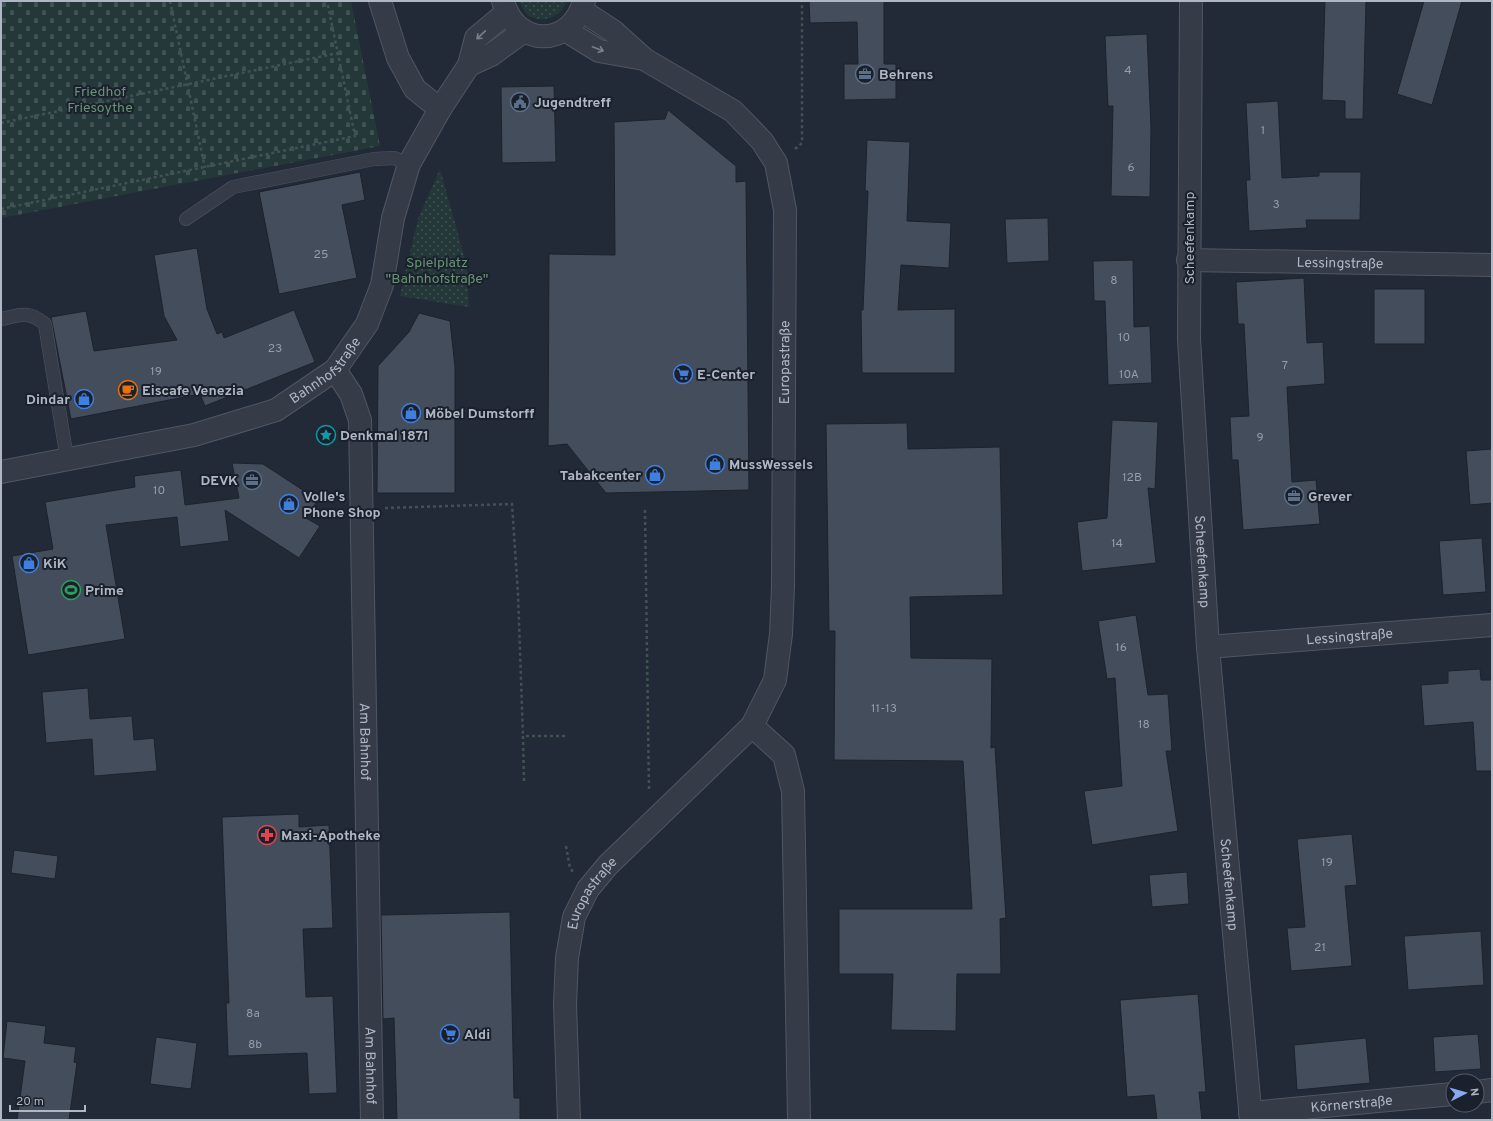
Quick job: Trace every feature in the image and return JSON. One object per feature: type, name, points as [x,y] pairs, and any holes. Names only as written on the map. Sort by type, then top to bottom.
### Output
[{"type":"street","points":[[380,1],[398,58],[415,89],[440,109]]},
{"type":"street","name":"Scheefenkamp","points":[[1191,1],[1188,260],[1189,339],[1208,647],[1250,1117]]},
{"type":"street","name":"Bahnhofstraße","points":[[1,472],[194,435],[276,410],[336,370],[367,324],[382,286],[393,218],[409,164],[440,109],[469,65],[476,38],[504,7],[513,24],[524,31],[537,36],[552,36],[575,22],[582,6]]},
{"type":"street","name":"Europastraße","points":[[569,1120],[565,1004],[567,958],[574,917],[588,889],[603,871],[752,726],[775,680],[781,634],[784,586],[785,210],[776,163],[762,142],[733,111],[644,59],[582,6]]},
{"type":"street","name":"Europastraße","points":[[564,30],[599,51],[644,59]]},
{"type":"street","points":[[469,65],[491,55],[524,31]]},
{"type":"street","name":"Lessingstraße","points":[[1188,260],[1492,265]]},
{"type":"street","name":"Am Bahnhof","points":[[336,370],[351,394],[360,420],[372,1120]]},
{"type":"street","name":"Lessingstraße","points":[[1208,647],[1492,625]]},
{"type":"street","points":[[752,726],[784,754],[793,791],[799,1120]]},
{"type":"street","name":"Körnerstraße","points":[[1250,1117],[1445,1095]]},
{"type":"lane","points":[[186,219],[233,187],[374,159],[394,158],[409,164]]},
{"type":"lane","points":[[1,319],[27,314],[38,318],[45,324],[67,459]]},
{"type":"path","points":[[170,1],[205,168]]},
{"type":"path","points":[[1,209],[355,136],[327,1]]},
{"type":"path","points":[[776,163],[802,143],[802,1]]},
{"type":"path","points":[[1,123],[338,53]]},
{"type":"path","points":[[361,509],[512,504],[518,594],[524,781]]},
{"type":"path","points":[[645,510],[649,792],[664,810]]},
{"type":"path","points":[[523,736],[565,736]]},
{"type":"green space","name":"Friedhof Friesoythe","points":[[1,1],[351,1],[380,146],[1,218]]},
{"type":"green space","points":[[520,1],[567,1],[563,9],[557,14],[550,18],[542,19],[529,15],[523,9]]},
{"type":"green space","name":"Spielplatz \"Bahnhofstraße\"","points":[[440,169],[467,266],[469,307],[400,296],[418,219]]},
{"type":"building","points":[[809,1],[884,1],[884,64],[896,64],[896,99],[844,100],[844,64],[858,64],[857,22],[810,23]]},
{"type":"building","points":[[1325,1],[1366,1],[1363,119],[1345,119],[1345,101],[1322,100]]},
{"type":"building","points":[[1424,1],[1462,1],[1432,105],[1397,94]]},
{"type":"building","points":[[1147,34],[1151,128],[1150,197],[1111,196],[1113,106],[1108,106],[1105,36]]},
{"type":"building","points":[[554,86],[556,162],[502,163],[501,87]]},
{"type":"building","points":[[1278,101],[1282,178],[1319,176],[1319,172],[1361,172],[1360,220],[1306,220],[1307,228],[1249,231],[1246,180],[1250,180],[1246,103]]},
{"type":"building","points":[[668,110],[736,166],[736,182],[746,181],[749,490],[606,493],[567,444],[548,446],[549,254],[615,255],[614,122],[665,119]]},
{"type":"building","points":[[867,140],[910,142],[907,221],[951,223],[949,268],[901,265],[898,310],[955,309],[955,373],[862,373],[861,310],[863,310],[868,191],[865,191]]},
{"type":"building","points":[[360,172],[365,200],[342,205],[357,278],[279,294],[259,192]]},
{"type":"building","points":[[1048,218],[1049,261],[1007,263],[1005,219]]},
{"type":"building","points":[[197,248],[207,309],[217,334],[222,332],[224,338],[294,310],[315,362],[205,406],[200,394],[71,419],[51,317],[86,311],[94,351],[177,340],[164,316],[154,255]]},
{"type":"building","points":[[1133,260],[1134,327],[1150,326],[1152,383],[1108,385],[1105,301],[1094,301],[1093,261]]},
{"type":"building","points":[[1304,278],[1307,343],[1323,342],[1325,384],[1287,387],[1292,482],[1316,480],[1320,524],[1243,530],[1238,460],[1232,460],[1230,417],[1249,416],[1244,324],[1238,324],[1236,282]]},
{"type":"building","points":[[1374,289],[1425,289],[1425,344],[1374,344]]},
{"type":"building","points":[[419,313],[450,321],[455,367],[455,493],[377,493],[378,366],[409,332]]},
{"type":"building","points":[[1112,420],[1158,422],[1155,489],[1148,488],[1156,563],[1082,571],[1077,522],[1107,518]]},
{"type":"building","points":[[907,423],[908,449],[1000,447],[1003,595],[910,597],[911,658],[992,659],[991,748],[995,747],[1006,918],[1000,919],[1001,974],[957,974],[956,1031],[891,1030],[893,974],[839,974],[839,909],[972,909],[963,761],[834,760],[835,631],[829,631],[826,424]]},
{"type":"building","points":[[1492,449],[1492,503],[1470,505],[1466,451]]},
{"type":"building","points":[[232,463],[263,464],[318,500],[306,518],[320,526],[299,558],[225,510],[229,541],[180,547],[177,517],[106,525],[125,639],[28,655],[12,556],[53,549],[45,502],[135,487],[134,476],[181,470],[185,505],[239,498]]},
{"type":"building","points":[[1482,538],[1486,592],[1443,595],[1439,541]]},
{"type":"building","points":[[1136,615],[1148,695],[1168,694],[1172,751],[1166,751],[1178,831],[1092,845],[1084,791],[1122,786],[1115,678],[1107,679],[1098,621]]},
{"type":"building","points":[[1480,669],[1481,680],[1492,680],[1492,771],[1476,771],[1473,722],[1424,726],[1421,685],[1448,683],[1448,671]]},
{"type":"building","points":[[88,688],[90,719],[132,716],[134,740],[154,738],[157,771],[94,776],[92,739],[46,743],[42,692]]},
{"type":"building","points":[[299,814],[299,827],[329,825],[333,928],[303,929],[306,997],[333,996],[337,1093],[309,1094],[307,1053],[228,1056],[226,1003],[229,1003],[222,817]]},
{"type":"building","points":[[1352,834],[1357,885],[1345,886],[1352,966],[1291,971],[1287,928],[1305,927],[1297,839]]},
{"type":"building","points":[[14,850],[58,856],[55,879],[11,873]]},
{"type":"building","points":[[1187,872],[1189,904],[1152,907],[1149,875]]},
{"type":"building","points":[[510,912],[514,1098],[520,1098],[520,1120],[397,1120],[394,1018],[383,1019],[381,915]]},
{"type":"building","points":[[1481,931],[1484,985],[1408,990],[1404,936]]},
{"type":"building","points":[[1198,994],[1206,1092],[1199,1092],[1202,1120],[1157,1120],[1154,1095],[1127,1097],[1120,1000]]},
{"type":"building","points":[[7,1021],[46,1026],[44,1043],[76,1047],[74,1062],[77,1063],[69,1120],[17,1120],[25,1061],[3,1058]]},
{"type":"building","points":[[1478,1034],[1481,1069],[1435,1072],[1433,1037]]},
{"type":"building","points":[[156,1037],[197,1043],[191,1089],[150,1084]]},
{"type":"building","points":[[1366,1038],[1370,1083],[1297,1090],[1294,1045]]},
{"type":"place","name":"Behrens","points":[[865,74]]},
{"type":"place","name":"Jugendtreff","points":[[520,102]]},
{"type":"place","name":"E-Center","points":[[683,374]]},
{"type":"place","name":"Eiscafe Venezia","points":[[128,390]]},
{"type":"place","name":"Dindar","points":[[84,399]]},
{"type":"place","name":"Möbel Dumstorff","points":[[411,413]]},
{"type":"place","name":"Denkmal 1871","points":[[326,435]]},
{"type":"place","name":"MussWessels","points":[[715,464]]},
{"type":"place","name":"Tabakcenter","points":[[655,475]]},
{"type":"place","name":"DEVK","points":[[252,480]]},
{"type":"place","name":"Grever","points":[[1294,496]]},
{"type":"place","name":"Volle's Phone Shop","points":[[289,504]]},
{"type":"place","name":"KiK","points":[[29,563]]},
{"type":"place","name":"Prime","points":[[71,590]]},
{"type":"place","name":"Maxi-Apotheke","points":[[267,835]]},
{"type":"place","name":"Aldi","points":[[450,1034]]}]
